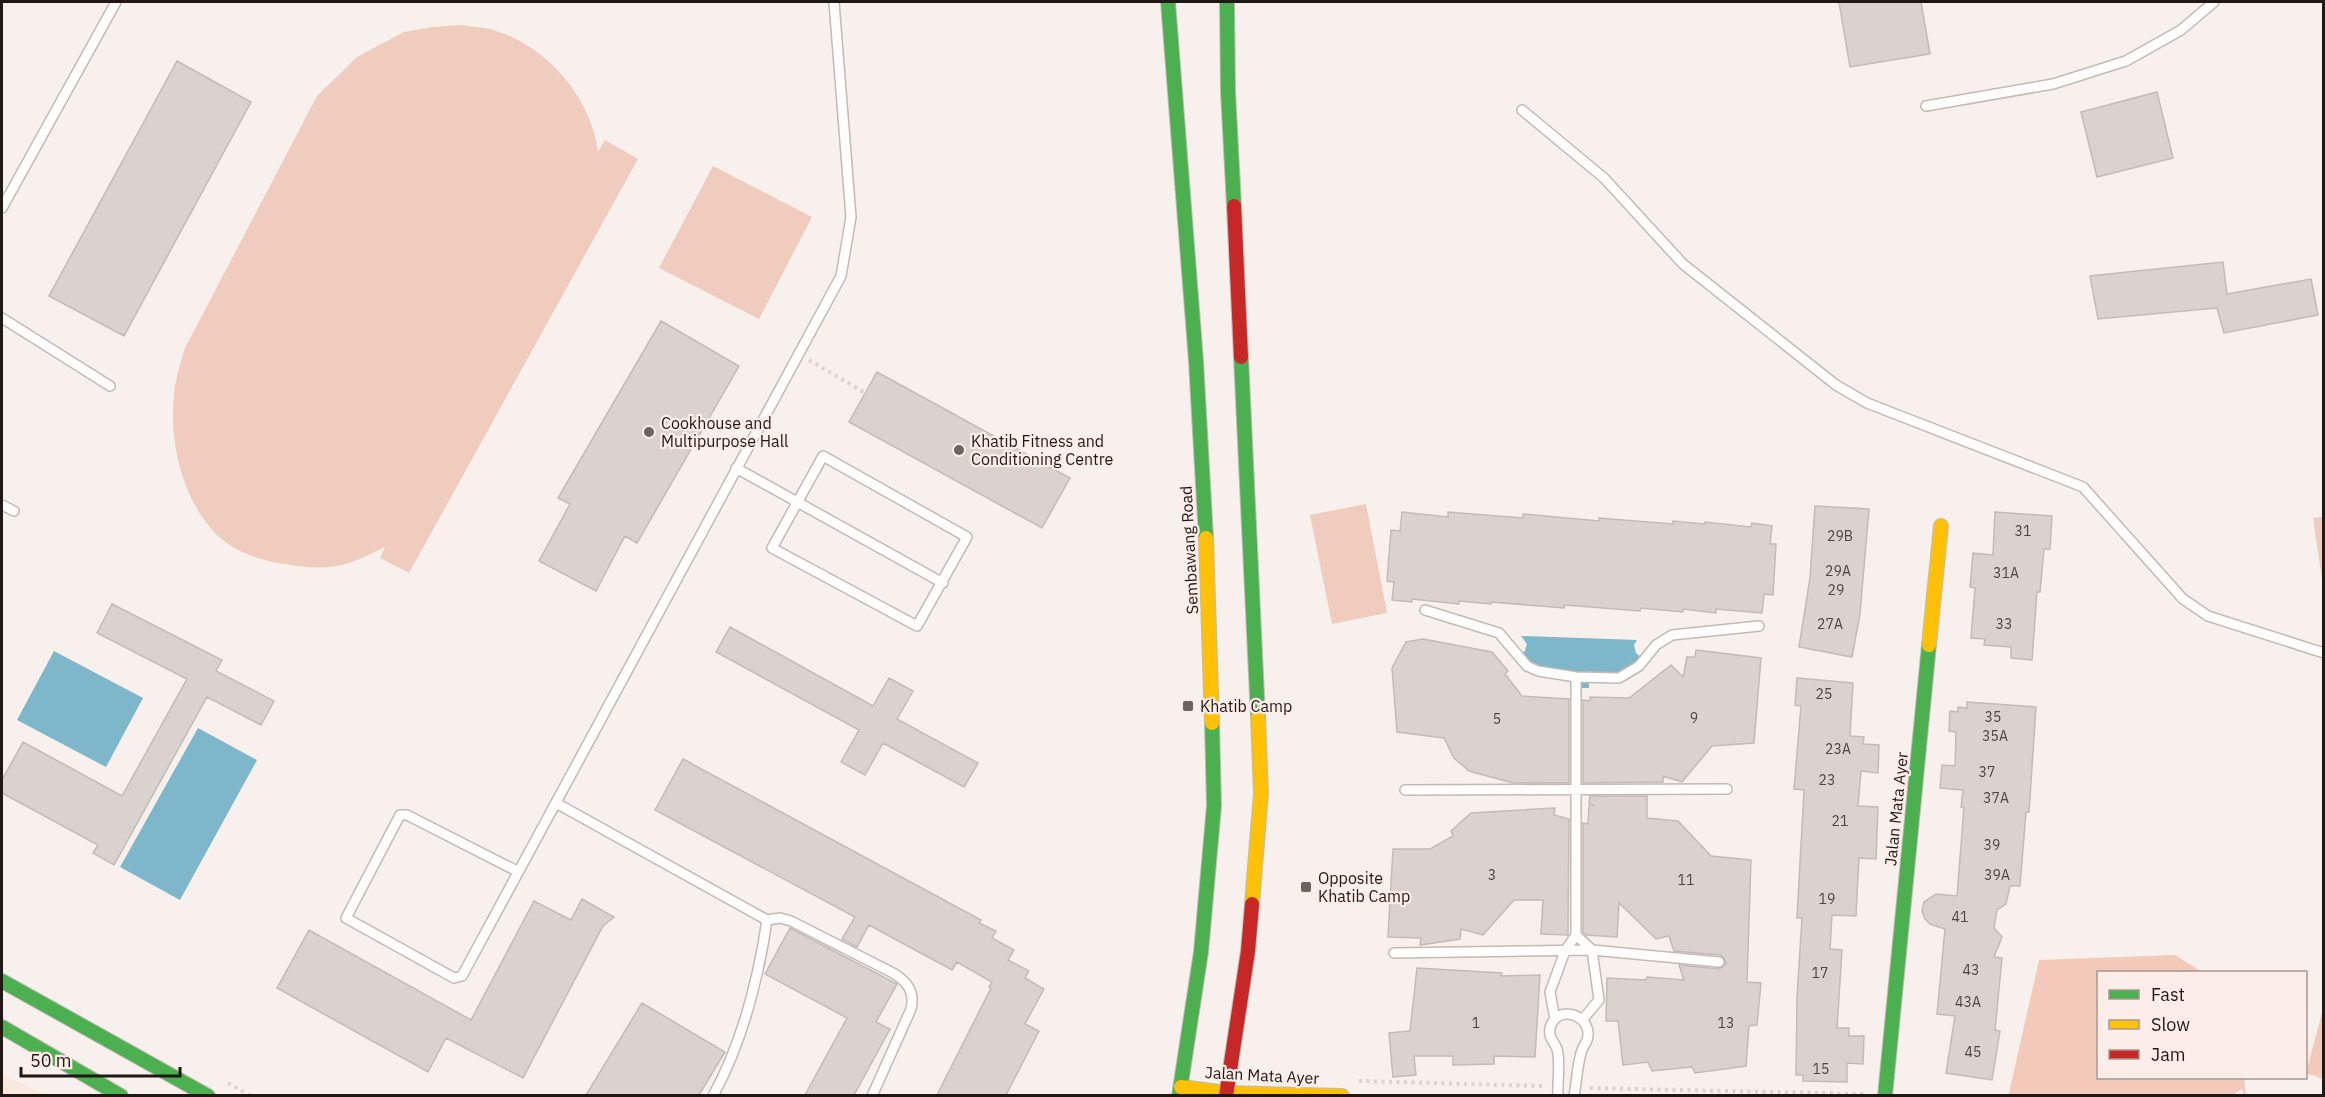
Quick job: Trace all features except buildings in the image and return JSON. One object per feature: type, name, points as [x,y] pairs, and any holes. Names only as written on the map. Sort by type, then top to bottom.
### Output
[{"type":"main road","name":"Sembawang Road","points":[[1168,2],[1196,361],[1207,564],[1214,806],[1201,952],[1180,1091]]},
{"type":"main road","points":[[1226,1094],[1248,951],[1261,793],[1228,91],[1227,2]]},
{"type":"main road","name":"Jalan Mata Ayer","points":[[1885,1095],[1941,526]]},
{"type":"main road","points":[[2,981],[208,1095]]},
{"type":"main road","points":[[2,1027],[121,1095]]},
{"type":"main road","name":"Jalan Mata Ayer","points":[[1180,1091],[1226,1094],[1342,1095]]},
{"type":"lane","points":[[2,208],[116,2]]},
{"type":"lane","points":[[517,871],[407,815],[400,815],[346,918],[454,978],[462,975],[840,276],[851,217],[834,2]]},
{"type":"lane","points":[[1926,106],[2053,84],[2126,61],[2181,30],[2214,2]]},
{"type":"lane","points":[[1522,110],[1604,178],[1683,264],[1836,385],[1867,403],[2083,487],[2183,599],[2208,616],[2324,653]]},
{"type":"lane","points":[[2,318],[110,386]]},
{"type":"lane","points":[[823,456],[967,537],[943,583],[917,626],[772,548],[823,456]]},
{"type":"lane","points":[[736,468],[943,583]]},
{"type":"lane","points":[[2,505],[14,511]]},
{"type":"lane","points":[[1425,610],[1499,633],[1527,666],[1538,671],[1576,677],[1618,678],[1639,666],[1656,645],[1672,635],[1759,626]]},
{"type":"lane","points":[[1555,1019],[1550,992],[1565,951],[1576,935],[1576,677]]},
{"type":"lane","points":[[1405,790],[1727,789]]},
{"type":"lane","points":[[556,803],[767,920],[780,918],[791,921],[907,982],[913,1001],[911,1009],[872,1095]]},
{"type":"lane","points":[[713,1095],[743,1030],[763,947],[767,920]]},
{"type":"lane","points":[[1576,935],[1592,950],[1599,1000],[1583,1019]]},
{"type":"lane","points":[[1394,952],[1592,950],[1719,962]]},
{"type":"lane","points":[[1558,1095],[1557,1048],[1550,1039],[1550,1029],[1555,1019],[1562,1015],[1572,1014],[1583,1019],[1589,1037],[1583,1048],[1574,1095]]},
{"type":"path","points":[[798,354],[865,393]]},
{"type":"shaded area","points":[[462,25],[490,29],[510,36],[529,47],[562,75],[575,92],[594,131],[598,152],[605,140],[638,159],[409,573],[380,558],[385,547],[344,565],[327,567],[267,561],[249,555],[225,542],[206,522],[187,489],[181,471],[176,452],[173,414],[175,384],[185,348],[317,96],[357,57],[404,32]]},
{"type":"shaded area","points":[[713,166],[812,217],[759,319],[659,268]]},
{"type":"shaded area","points":[[1366,504],[1387,613],[1332,624],[1310,515]]},
{"type":"shaded area","points":[[2324,517],[2323,586],[2313,518]]},
{"type":"shaded area","points":[[2175,955],[2200,971],[2097,971],[2097,1079],[2244,1079],[2246,1095],[2242,1089],[2231,1096],[2011,1096],[2009,1093],[2039,960]]},
{"type":"shaded area","points":[[2323,1009],[2323,1079],[2307,1073]]},
{"type":"shaded area","points":[[2,1074],[45,1095],[2,1095]]},
{"type":"water","points":[[1521,636],[1637,640],[1634,645],[1636,653],[1642,658],[1629,670],[1618,675],[1606,676],[1589,671],[1589,688],[1570,688],[1570,670],[1547,676],[1520,654],[1525,651],[1527,644]]},
{"type":"water","points":[[54,651],[143,698],[106,767],[17,720]]},
{"type":"water","points":[[198,728],[257,760],[180,900],[120,867]]},
{"type":"traffic: fast","points":[[1168,2],[1196,361],[1206,538]]},
{"type":"traffic: fast","points":[[1227,2],[1228,91],[1234,206]]},
{"type":"traffic: fast","points":[[1241,357],[1258,717]]},
{"type":"traffic: fast","points":[[1885,1096],[1929,645]]},
{"type":"traffic: fast","points":[[1179,1096],[1201,952],[1214,806],[1212,723]]},
{"type":"traffic: fast","points":[[2,981],[208,1096]]},
{"type":"traffic: fast","points":[[2,1027],[121,1096]]},
{"type":"traffic: slow","points":[[1929,645],[1941,526]]},
{"type":"traffic: slow","points":[[1206,538],[1212,723]]},
{"type":"traffic: slow","points":[[1252,904],[1261,793],[1258,717]]},
{"type":"traffic: slow","points":[[1181,1087],[1226,1093],[1342,1096]]},
{"type":"traffic: jam","points":[[1234,206],[1241,357]]},
{"type":"traffic: jam","points":[[1226,1096],[1248,951],[1252,904]]},
{"type":"place","name":"Cookhouse and Multipurpose Hall","points":[[649,432]]},
{"type":"place","name":"Khatib Fitness and Conditioning Centre","points":[[959,450]]},
{"type":"place","name":"Khatib Camp","points":[[1188,706]]},
{"type":"place","name":"Opposite Khatib Camp","points":[[1306,887]]}]
